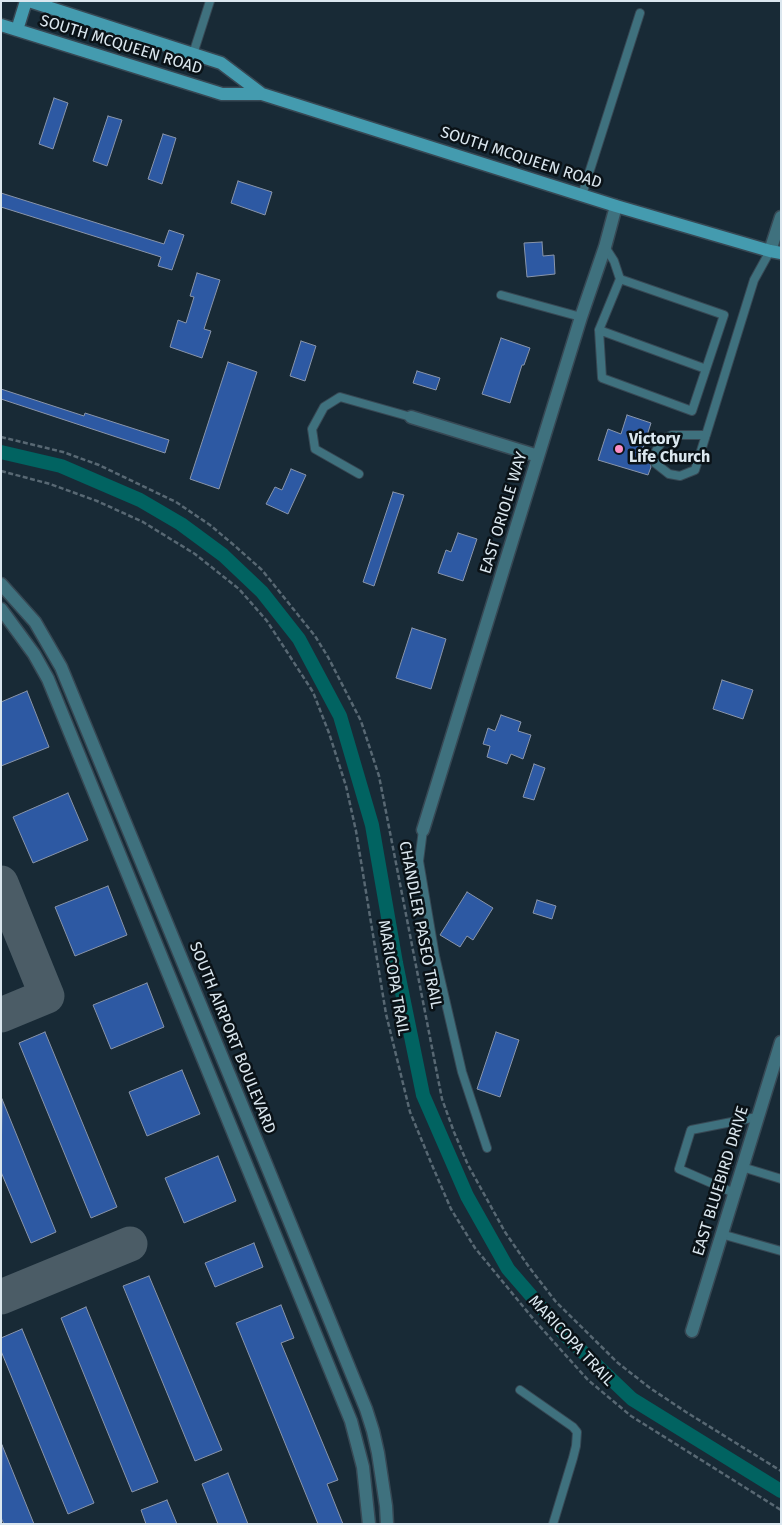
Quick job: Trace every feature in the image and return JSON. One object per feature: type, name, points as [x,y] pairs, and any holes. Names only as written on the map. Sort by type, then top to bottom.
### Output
[{"type":"main road","points":[[17,30],[28,1]]},
{"type":"main road","name":"SOUTH MCQUEEN ROAD","points":[[28,1],[221,63],[262,94]]},
{"type":"main road","name":"SOUTH MCQUEEN ROAD","points":[[1,25],[222,94],[262,94],[616,206],[777,254]]},
{"type":"street","name":"EAST ORIOLE WAY","points":[[423,830],[616,206]]},
{"type":"street","points":[[777,254],[781,217]]},
{"type":"street","points":[[411,417],[538,456]]},
{"type":"street","name":"SOUTH AIRPORT BOULEVARD","points":[[1,584],[35,622],[61,667],[311,1274],[373,1431],[382,1479],[387,1524]]},
{"type":"street","points":[[1,610],[18,630],[48,679],[351,1421],[363,1467],[369,1524]]},
{"type":"street","name":"EAST BLUEBIRD DRIVE","points":[[692,1331],[781,1042]]},
{"type":"street","points":[[294,1281],[311,1274]]},
{"type":"lane","points":[[193,54],[210,1]]},
{"type":"lane","points":[[582,195],[640,13]]},
{"type":"lane","points":[[604,247],[614,261],[620,279],[599,330],[602,378],[692,411],[724,315],[620,279]]},
{"type":"lane","points":[[706,435],[672,435],[664,439],[656,451],[656,463],[669,474],[680,476],[695,470],[706,435],[754,280],[777,254]]},
{"type":"lane","points":[[501,295],[581,317]]},
{"type":"lane","points":[[599,330],[706,368]]},
{"type":"lane","points":[[359,474],[315,449],[312,429],[324,407],[340,397],[411,417]]},
{"type":"lane","points":[[423,830],[420,861],[435,956],[462,1072],[487,1148]]},
{"type":"lane","points":[[734,1193],[679,1169],[691,1130],[757,1117]]},
{"type":"lane","points":[[742,1167],[781,1180]]},
{"type":"lane","points":[[721,1234],[781,1252]]},
{"type":"lane","points":[[520,1390],[577,1432],[573,1458],[553,1524]]},
{"type":"path","name":"CHANDLER PASEO TRAIL","points":[[1,437],[63,452],[99,465],[176,502],[210,525],[262,570],[315,636],[328,656],[360,720],[379,776],[442,1099],[468,1165],[505,1232],[556,1302],[618,1362],[650,1388],[686,1412],[781,1470]]},
{"type":"path","name":"MARICOPA TRAIL","points":[[1,471],[50,484],[97,501],[143,522],[195,554],[239,589],[267,621],[313,692],[330,733],[346,786],[356,831],[386,1014],[410,1112],[451,1208],[475,1248],[535,1321],[588,1380],[632,1416],[781,1510]]},
{"type":"building","points":[[54,98],[68,103],[53,149],[39,144]]},
{"type":"building","points":[[108,116],[122,120],[107,166],[93,161]]},
{"type":"building","points":[[163,134],[176,138],[162,184],[148,179]]},
{"type":"building","points":[[238,181],[272,192],[265,215],[231,203]]},
{"type":"building","points":[[1,193],[164,244],[169,230],[184,235],[172,270],[158,266],[161,257],[1,207]]},
{"type":"building","points":[[542,242],[543,256],[554,255],[555,274],[527,277],[524,243]]},
{"type":"building","points":[[197,273],[220,280],[204,329],[211,331],[202,358],[170,347],[178,320],[186,323],[194,297],[190,296]]},
{"type":"building","points":[[501,338],[530,348],[524,365],[522,365],[510,403],[482,394]]},
{"type":"building","points":[[301,341],[316,346],[305,381],[290,376]]},
{"type":"building","points":[[228,362],[257,372],[219,489],[190,479]]},
{"type":"building","points":[[417,371],[440,378],[436,390],[413,383]]},
{"type":"building","points":[[1,389],[84,416],[85,413],[169,440],[165,453],[1,399]]},
{"type":"building","name":"Victory Life Church","points":[[627,415],[651,423],[640,457],[650,460],[651,467],[648,475],[598,460],[608,429],[621,434]]},
{"type":"building","points":[[291,469],[306,475],[288,514],[266,504],[275,487],[282,490]]},
{"type":"building","points":[[393,492],[404,495],[374,586],[363,582]]},
{"type":"building","points":[[458,533],[477,539],[463,581],[438,573],[446,550],[451,552]]},
{"type":"building","points":[[412,628],[446,639],[431,689],[396,678]]},
{"type":"building","points":[[722,680],[753,690],[743,719],[713,709]]},
{"type":"building","points":[[27,691],[49,747],[1,766],[1,702]]},
{"type":"building","points":[[501,715],[521,722],[518,731],[531,735],[523,759],[511,754],[507,764],[487,757],[490,746],[483,744],[488,728],[495,731]]},
{"type":"building","points":[[534,764],[545,768],[534,800],[523,797]]},
{"type":"building","points":[[68,793],[88,840],[33,863],[13,817]]},
{"type":"building","points":[[108,886],[127,935],[75,956],[55,907]]},
{"type":"building","points":[[467,892],[493,908],[473,940],[467,936],[460,947],[440,935]]},
{"type":"building","points":[[537,900],[556,906],[552,919],[533,913]]},
{"type":"building","points":[[147,983],[164,1027],[111,1049],[93,1005]]},
{"type":"building","points":[[45,1032],[117,1207],[91,1218],[19,1043]]},
{"type":"building","points":[[496,1032],[519,1040],[500,1097],[477,1089]]},
{"type":"building","points":[[182,1070],[200,1114],[147,1136],[129,1092]]},
{"type":"building","points":[[2,1099],[56,1232],[31,1243],[1,1172]]},
{"type":"building","points":[[218,1156],[236,1201],[184,1223],[165,1178]]},
{"type":"building","points":[[254,1243],[263,1267],[215,1287],[205,1263]]},
{"type":"building","points":[[149,1276],[222,1450],[195,1461],[123,1286]]},
{"type":"building","points":[[281,1305],[294,1338],[281,1343],[338,1480],[327,1484],[343,1524],[318,1524],[236,1323]]},
{"type":"building","points":[[86,1307],[158,1482],[132,1492],[61,1318]]},
{"type":"building","points":[[22,1329],[94,1503],[68,1514],[1,1351],[1,1338]]},
{"type":"building","points":[[2,1445],[34,1524],[4,1524],[1,1518]]},
{"type":"building","points":[[228,1473],[248,1524],[218,1524],[202,1484]]},
{"type":"building","points":[[167,1500],[177,1524],[146,1524],[141,1510]]},
{"type":"waterway","points":[[1,452],[61,466],[140,500],[181,524],[223,555],[262,592],[299,639],[340,716],[372,825],[396,963],[423,1095],[467,1196],[508,1269],[566,1336],[632,1399],[781,1491]]},
{"type":"taxiway","points":[[1,883],[47,996],[1,1015]]},
{"type":"taxiway","points":[[1,1297],[130,1244]]},
{"type":"place","name":"Victory Life Church","points":[[619,449]]}]
